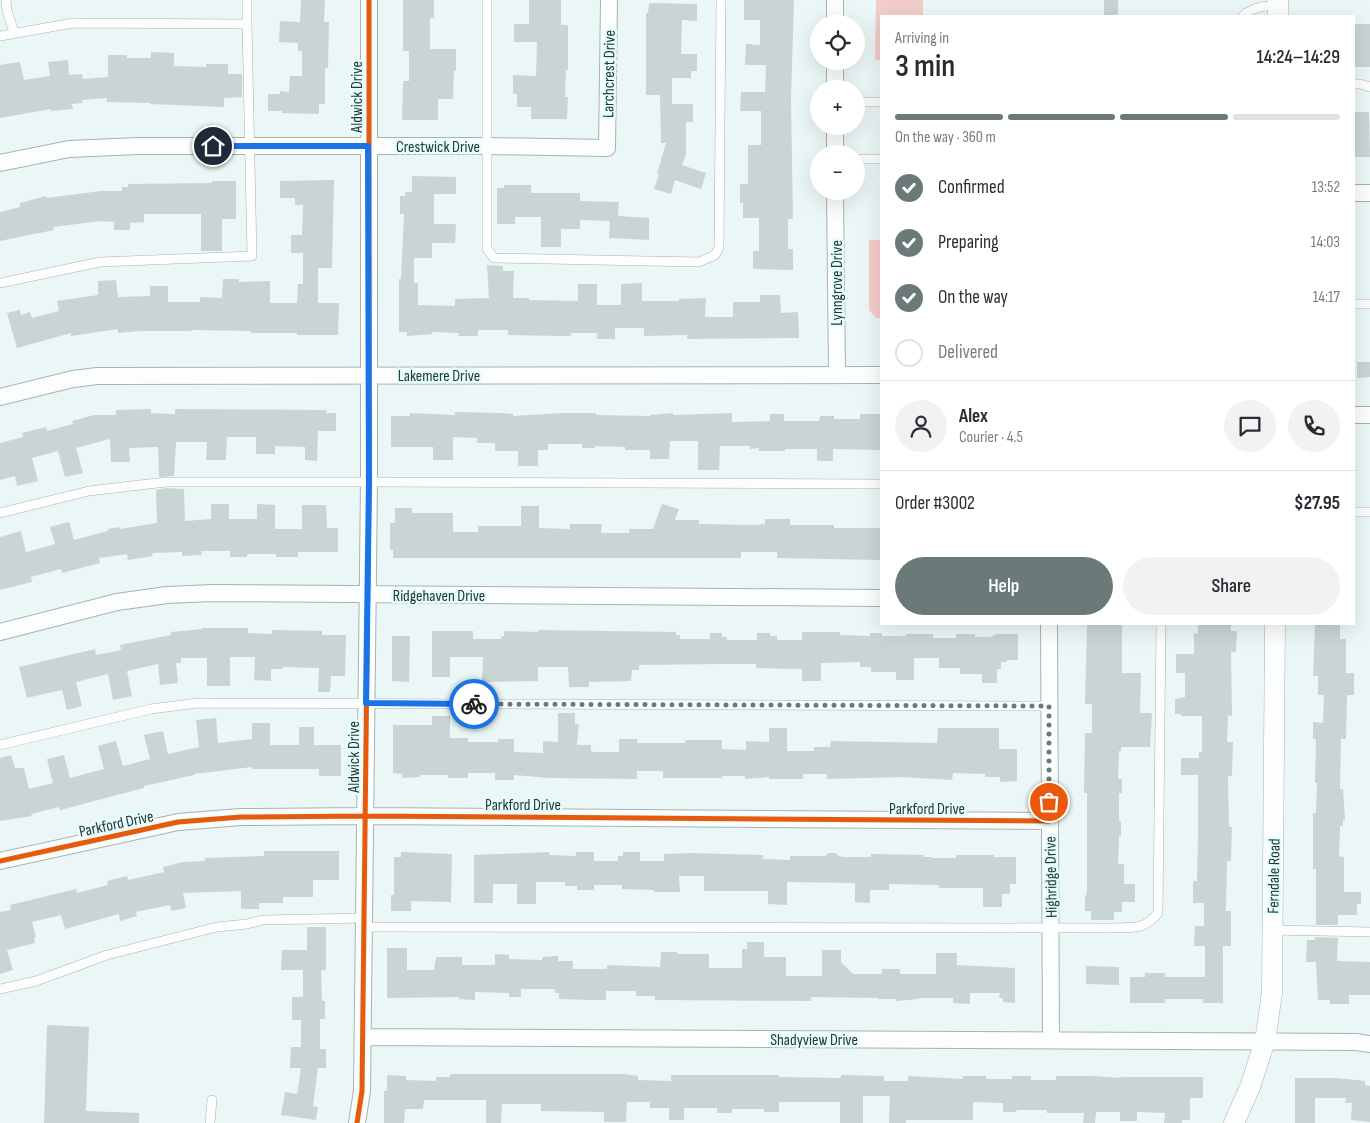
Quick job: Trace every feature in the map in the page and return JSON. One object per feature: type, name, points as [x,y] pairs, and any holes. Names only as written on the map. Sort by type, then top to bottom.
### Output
[{"type":"street","name":"Aldwick Drive","points":[[357,1123],[362,1091],[369,482],[369,0]]},
{"type":"street","name":"Larchcrest Drive","points":[[607,148],[609,0]]},
{"type":"street","points":[[835,0],[835,15]]},
{"type":"street","name":"Crestwick Drive","points":[[0,163],[69,149],[139,146],[607,148]]},
{"type":"street","points":[[1355,193],[1370,193]]},
{"type":"street","name":"Lynngrove Drive","points":[[836,200],[837,375]]},
{"type":"street","name":"Lakemere Drive","points":[[0,397],[73,379],[97,376],[880,375]]},
{"type":"street","points":[[1355,415],[1370,415]]},
{"type":"street","name":"Ridgehaven Drive","points":[[0,632],[117,602],[166,595],[212,593],[880,598]]},
{"type":"street","name":"Highridge Drive","points":[[1049,625],[1052,1040]]},
{"type":"street","name":"Ferndale Road","points":[[1234,1123],[1250,1087],[1265,1041],[1272,993],[1275,625]]},
{"type":"street","name":"Parkford Drive","points":[[0,861],[178,822],[240,817],[365,816],[1049,821]]},
{"type":"street","name":"Shadyview Drive","points":[[363,1036],[1265,1041],[1356,1042],[1370,1044]]},
{"type":"lane","points":[[6,0],[14,32]]},
{"type":"lane","points":[[0,283],[100,262],[252,256],[247,0]]},
{"type":"lane","points":[[487,0],[487,249],[494,258],[699,262],[715,255],[719,248],[721,0]]},
{"type":"lane","points":[[1244,15],[1257,8],[1278,7]]},
{"type":"lane","points":[[0,36],[73,23],[247,24]]},
{"type":"lane","points":[[1355,84],[1370,86]]},
{"type":"lane","points":[[865,102],[880,102]]},
{"type":"lane","points":[[865,159],[880,160]]},
{"type":"lane","points":[[1355,304],[1370,304]]},
{"type":"lane","points":[[0,513],[89,491],[166,482],[880,484]]},
{"type":"lane","points":[[1355,512],[1370,512]]},
{"type":"lane","points":[[0,989],[36,981],[107,955],[217,927],[247,924],[263,920],[1050,928],[1142,926],[1152,921],[1158,913],[1161,625]]},
{"type":"lane","points":[[0,745],[151,710],[198,703],[1049,706]]},
{"type":"lane","points":[[1272,930],[1370,932]]},
{"type":"lane","points":[[210,1123],[212,1100]]},
{"type":"shaded area","points":[[876,0],[923,0],[923,15],[880,15],[880,60],[875,60]]},
{"type":"shaded area","points":[[869,240],[880,240],[880,318],[876,318],[869,310]]},
{"type":"building","points":[[301,0],[325,0],[324,22],[329,22],[328,68],[325,68],[325,104],[319,104],[319,114],[268,111],[268,94],[280,94],[280,91],[289,92],[290,76],[302,76],[302,51],[298,51],[298,43],[279,42],[280,21],[300,22]]},
{"type":"building","points":[[403,0],[434,0],[434,18],[430,18],[430,49],[456,49],[453,99],[438,99],[438,120],[402,120],[403,81],[409,81],[409,51],[403,51]]},
{"type":"building","points":[[529,0],[561,0],[561,25],[568,25],[568,70],[566,70],[565,97],[568,97],[567,119],[531,119],[531,107],[517,107],[517,94],[513,94],[513,75],[536,76],[537,42],[514,42],[514,24],[529,24]]},
{"type":"building","points":[[744,0],[794,0],[791,99],[793,219],[788,219],[788,249],[793,249],[793,270],[753,269],[753,251],[759,251],[759,218],[743,218],[743,203],[740,203],[740,184],[748,184],[748,145],[761,145],[761,111],[740,111],[741,92],[765,92],[766,65],[745,65],[746,44],[760,45],[760,20],[744,20]]},
{"type":"building","points":[[1104,0],[1118,0],[1118,15],[1104,15]]},
{"type":"building","points":[[649,3],[697,4],[697,21],[682,20],[681,54],[697,54],[697,71],[691,71],[691,78],[672,78],[672,104],[693,104],[693,122],[686,122],[686,155],[682,165],[706,173],[701,189],[675,180],[671,194],[654,189],[666,143],[661,143],[660,95],[646,95],[646,13],[648,13]]},
{"type":"building","points":[[1355,24],[1370,24],[1370,67],[1355,67]]},
{"type":"building","points":[[151,52],[174,53],[174,66],[206,67],[206,64],[228,64],[228,74],[242,74],[242,97],[224,98],[224,107],[107,102],[107,98],[82,100],[83,103],[72,104],[73,109],[51,111],[51,109],[0,118],[0,65],[20,62],[24,80],[50,76],[48,62],[68,60],[69,75],[82,74],[83,79],[108,77],[108,55],[127,55],[127,58],[151,58]]},
{"type":"building","points":[[1355,112],[1369,112],[1370,157],[1355,157]]},
{"type":"building","points":[[412,176],[456,177],[456,194],[434,194],[434,224],[456,224],[455,243],[432,243],[432,258],[414,258],[414,283],[418,283],[418,305],[455,306],[455,299],[489,298],[487,265],[503,266],[503,271],[514,271],[513,298],[529,298],[529,300],[578,301],[578,284],[597,284],[597,305],[621,305],[621,284],[642,283],[642,301],[679,301],[679,299],[706,298],[705,317],[733,317],[733,302],[760,302],[760,295],[780,295],[781,313],[798,312],[799,338],[687,339],[687,335],[644,336],[644,328],[615,328],[615,339],[597,339],[597,333],[571,333],[571,336],[508,335],[508,330],[478,330],[478,336],[458,336],[459,333],[432,332],[432,334],[407,336],[407,332],[399,332],[399,279],[401,279],[404,214],[400,214],[400,196],[405,196],[405,192],[412,192]]},
{"type":"building","points":[[334,180],[332,268],[318,268],[318,303],[339,303],[338,335],[191,330],[118,333],[118,329],[71,336],[71,333],[17,348],[7,313],[20,310],[21,315],[30,312],[32,318],[59,311],[57,301],[98,295],[98,281],[116,280],[118,297],[150,296],[150,286],[168,286],[168,302],[200,302],[200,297],[222,298],[223,279],[239,279],[239,282],[270,281],[270,303],[297,303],[298,284],[303,284],[303,253],[291,253],[291,235],[302,235],[303,205],[295,205],[295,198],[280,198],[280,181]]},
{"type":"building","points":[[212,181],[236,181],[236,219],[222,219],[222,251],[201,251],[201,214],[144,214],[144,222],[130,223],[130,230],[114,230],[114,222],[101,221],[53,227],[54,230],[0,241],[0,212],[20,207],[20,203],[46,196],[46,198],[101,191],[122,191],[122,187],[128,187],[128,184],[212,183]]},
{"type":"building","points":[[504,185],[531,185],[531,193],[580,193],[580,201],[619,202],[618,216],[649,218],[649,240],[609,238],[610,221],[580,220],[580,229],[561,229],[561,247],[541,247],[541,217],[515,217],[515,224],[497,224],[497,188],[504,188]]},
{"type":"building","points":[[1357,362],[1370,362],[1370,377],[1357,378]]},
{"type":"building","points":[[151,409],[151,413],[175,414],[175,409],[327,410],[326,413],[336,413],[336,431],[318,431],[317,461],[305,460],[305,447],[275,446],[275,454],[256,454],[256,437],[227,437],[226,460],[206,460],[207,442],[176,442],[174,476],[159,477],[158,447],[129,448],[130,462],[111,462],[110,439],[76,448],[83,473],[65,477],[58,451],[32,458],[38,481],[17,486],[15,476],[0,480],[0,443],[23,437],[22,433],[46,427],[47,431],[73,424],[72,421],[94,415],[116,415],[116,410]]},
{"type":"building","points":[[455,412],[502,413],[513,414],[513,416],[562,413],[650,416],[673,413],[673,415],[732,413],[732,422],[770,421],[770,414],[784,414],[784,421],[819,421],[820,416],[834,416],[834,419],[860,419],[860,414],[880,414],[880,450],[833,449],[833,461],[817,461],[817,449],[759,451],[759,448],[750,449],[750,446],[720,446],[719,470],[698,470],[698,441],[670,441],[669,459],[650,459],[650,450],[625,450],[625,447],[595,446],[595,448],[582,448],[582,444],[548,444],[548,450],[538,450],[538,466],[518,466],[518,451],[495,451],[495,443],[477,443],[477,438],[453,437],[453,460],[433,460],[433,447],[391,447],[391,416],[410,416],[410,413],[455,415]]},
{"type":"building","points":[[166,488],[184,489],[185,521],[211,519],[211,504],[229,504],[229,519],[257,519],[257,504],[275,505],[275,529],[302,529],[302,505],[326,505],[327,528],[338,528],[338,552],[298,552],[298,557],[276,557],[276,554],[247,554],[247,557],[230,557],[230,551],[201,551],[202,555],[182,556],[182,552],[152,553],[153,556],[128,560],[127,554],[99,558],[100,563],[62,573],[61,569],[31,577],[32,582],[0,590],[0,537],[21,531],[26,552],[55,544],[50,527],[69,522],[74,540],[108,531],[108,529],[157,523],[156,490]]},
{"type":"building","points":[[662,504],[679,509],[675,520],[699,520],[699,524],[755,525],[765,524],[765,519],[790,519],[790,525],[834,525],[834,528],[880,528],[880,560],[777,558],[777,552],[741,552],[741,558],[393,558],[393,550],[390,550],[390,523],[395,523],[395,508],[412,508],[412,513],[453,513],[453,532],[478,532],[478,526],[521,526],[521,506],[539,506],[539,528],[570,529],[570,524],[602,524],[601,533],[629,533],[629,529],[653,529]]},
{"type":"building","points":[[1087,625],[1122,625],[1122,673],[1141,673],[1140,713],[1152,713],[1150,747],[1121,747],[1121,751],[1119,751],[1118,779],[1122,779],[1122,793],[1119,793],[1121,836],[1119,836],[1118,864],[1124,864],[1124,884],[1135,884],[1135,902],[1122,902],[1122,912],[1114,912],[1114,920],[1091,920],[1091,911],[1085,911],[1085,895],[1087,891],[1087,793],[1084,793],[1085,733],[1092,733],[1092,704],[1085,704]]},
{"type":"building","points":[[1198,625],[1231,625],[1231,631],[1237,631],[1236,652],[1231,652],[1232,716],[1228,715],[1227,742],[1233,742],[1232,776],[1228,776],[1229,827],[1232,827],[1231,861],[1227,861],[1226,911],[1231,911],[1231,946],[1223,946],[1223,1003],[1203,1003],[1203,999],[1165,999],[1165,1003],[1130,1003],[1130,977],[1145,977],[1145,973],[1165,973],[1165,977],[1205,977],[1205,946],[1194,946],[1195,926],[1204,926],[1204,903],[1193,903],[1193,881],[1197,881],[1198,775],[1181,775],[1181,758],[1199,758],[1199,752],[1202,752],[1202,716],[1181,716],[1181,714],[1175,714],[1175,699],[1185,697],[1185,673],[1176,673],[1176,654],[1194,654],[1194,633],[1198,634]]},
{"type":"building","points":[[1315,625],[1340,625],[1340,639],[1346,639],[1346,673],[1354,673],[1354,695],[1347,695],[1346,739],[1341,739],[1340,789],[1343,789],[1345,820],[1343,820],[1343,826],[1340,826],[1339,856],[1344,857],[1344,892],[1361,892],[1361,904],[1357,904],[1357,915],[1338,915],[1338,925],[1316,925],[1313,813],[1316,813],[1317,783],[1315,783],[1316,739],[1313,739],[1313,722],[1323,723],[1324,695],[1318,695],[1318,676],[1313,676]]},
{"type":"building","points":[[202,628],[248,628],[248,633],[272,634],[272,630],[322,631],[322,635],[346,635],[345,676],[331,676],[330,692],[318,692],[319,668],[283,667],[283,669],[271,669],[271,681],[254,680],[255,657],[230,657],[230,686],[207,686],[207,658],[181,658],[181,663],[176,663],[178,683],[160,685],[158,664],[127,671],[132,696],[113,700],[108,674],[76,682],[82,706],[67,710],[62,690],[27,698],[19,667],[95,649],[96,655],[121,650],[120,645],[171,635],[171,632]]},
{"type":"building","points":[[538,630],[676,632],[676,635],[680,635],[680,639],[710,639],[710,633],[722,633],[722,637],[727,637],[727,640],[757,640],[757,633],[770,633],[770,636],[777,636],[777,640],[802,640],[802,632],[840,632],[840,635],[870,636],[870,633],[882,633],[882,636],[933,634],[933,638],[956,638],[956,634],[975,634],[975,637],[990,637],[997,634],[1018,634],[1018,660],[1001,662],[1001,669],[997,669],[997,683],[982,683],[982,674],[960,674],[960,668],[939,668],[939,658],[914,658],[914,680],[896,680],[896,672],[871,672],[871,667],[860,667],[860,662],[821,663],[821,681],[802,681],[802,669],[756,668],[756,664],[639,665],[639,670],[632,670],[631,681],[589,682],[589,687],[569,687],[568,667],[538,667],[538,681],[482,682],[483,657],[450,657],[450,677],[432,677],[432,631],[473,631],[473,639],[501,639],[501,636],[504,636],[504,631],[538,632]]},
{"type":"building","points":[[392,636],[410,636],[409,682],[392,681]]},
{"type":"building","points":[[558,713],[575,713],[575,724],[579,724],[577,745],[591,745],[591,751],[594,752],[619,752],[619,739],[637,739],[637,743],[685,743],[685,740],[722,740],[722,749],[746,750],[746,741],[769,742],[769,728],[787,728],[787,751],[814,751],[814,747],[830,747],[831,741],[937,743],[938,728],[999,728],[999,749],[1017,749],[1017,781],[1000,782],[1000,777],[985,777],[985,774],[953,773],[952,780],[902,777],[827,779],[827,774],[803,774],[803,779],[769,779],[769,777],[745,779],[745,776],[663,778],[663,771],[637,771],[637,779],[549,778],[514,775],[514,780],[495,780],[495,773],[468,773],[468,778],[448,778],[448,775],[420,775],[420,777],[402,778],[402,774],[393,773],[393,725],[432,725],[432,716],[450,716],[450,738],[468,738],[468,742],[498,742],[498,739],[514,739],[514,752],[543,753],[543,741],[558,742]]},
{"type":"building","points":[[216,718],[218,743],[252,739],[252,723],[270,723],[270,745],[299,745],[299,727],[314,727],[314,745],[341,745],[341,776],[319,776],[319,769],[252,769],[252,767],[194,774],[60,810],[59,807],[31,814],[32,816],[0,821],[0,758],[11,755],[15,768],[24,768],[29,789],[53,783],[47,759],[64,755],[70,778],[104,769],[98,746],[116,741],[123,766],[150,759],[144,735],[163,731],[168,754],[199,747],[196,720]]},
{"type":"building","points":[[264,851],[339,851],[339,880],[313,880],[313,897],[283,897],[283,903],[259,903],[259,909],[241,909],[241,891],[183,893],[186,908],[171,911],[170,905],[136,912],[137,916],[120,921],[119,914],[65,929],[61,915],[32,922],[36,937],[34,938],[35,943],[7,950],[13,970],[0,974],[0,912],[11,910],[10,905],[76,889],[77,893],[108,885],[107,881],[127,876],[128,880],[164,872],[163,867],[183,862],[205,861],[205,858],[264,856]]},
{"type":"building","points":[[401,852],[452,854],[451,902],[411,901],[411,911],[391,911],[391,895],[394,895],[394,857],[401,857]]},
{"type":"building","points":[[549,852],[549,855],[576,856],[576,852],[594,852],[594,861],[618,861],[618,856],[623,856],[623,852],[640,852],[640,861],[664,861],[664,854],[690,853],[763,855],[763,859],[790,860],[790,856],[826,856],[828,853],[836,853],[838,856],[845,857],[871,857],[871,854],[924,855],[923,857],[932,858],[956,858],[956,855],[994,855],[994,857],[1016,857],[1016,884],[1010,884],[1010,894],[1002,894],[1002,907],[983,907],[983,888],[939,888],[939,885],[889,884],[889,890],[870,890],[870,903],[855,902],[855,883],[787,882],[787,905],[768,904],[768,891],[704,891],[704,876],[679,876],[680,892],[622,889],[622,885],[594,885],[594,890],[577,890],[577,886],[565,886],[565,882],[536,882],[536,904],[517,904],[517,884],[493,884],[493,903],[474,903],[474,855]]},
{"type":"building","points":[[307,927],[326,927],[326,970],[321,970],[322,1001],[325,1001],[325,1019],[320,1019],[320,1049],[326,1049],[326,1068],[318,1068],[313,1106],[318,1107],[316,1120],[281,1115],[285,1092],[297,1094],[301,1068],[290,1068],[291,1047],[301,1047],[301,1020],[292,1020],[292,997],[303,997],[303,970],[281,970],[282,950],[307,950]]},
{"type":"building","points":[[1315,937],[1338,938],[1337,961],[1370,962],[1370,995],[1349,995],[1349,1004],[1330,1004],[1330,1000],[1318,1000],[1316,962],[1306,962],[1307,940],[1315,940]]},
{"type":"building","points":[[747,942],[764,942],[764,957],[786,957],[786,976],[822,976],[822,950],[841,950],[841,962],[853,974],[882,974],[882,969],[900,969],[900,974],[936,974],[936,953],[957,953],[957,965],[1015,968],[1015,1003],[1003,1002],[1003,998],[999,998],[1000,993],[970,993],[970,1004],[953,1003],[953,998],[919,998],[896,1001],[896,999],[878,998],[811,997],[811,1001],[655,1000],[655,996],[636,996],[636,991],[606,991],[606,1000],[559,999],[559,993],[555,993],[555,989],[521,989],[521,997],[509,997],[509,993],[475,992],[475,1000],[459,999],[459,997],[387,998],[387,948],[407,948],[407,970],[434,970],[436,957],[462,957],[462,965],[495,965],[495,954],[509,955],[509,959],[542,960],[542,957],[558,956],[558,961],[573,961],[573,969],[607,969],[607,965],[660,967],[661,952],[709,954],[709,968],[742,968],[742,949],[747,949]]},
{"type":"building","points":[[1086,966],[1119,967],[1119,985],[1086,984]]},
{"type":"building","points":[[47,1025],[89,1027],[86,1111],[139,1113],[139,1123],[44,1123]]},
{"type":"building","points":[[450,1074],[623,1074],[638,1076],[638,1080],[671,1081],[671,1075],[779,1075],[779,1077],[841,1078],[841,1075],[884,1076],[884,1081],[908,1081],[908,1076],[963,1079],[963,1076],[986,1076],[986,1079],[1012,1079],[1012,1076],[1031,1076],[1031,1080],[1056,1080],[1056,1076],[1121,1078],[1203,1077],[1203,1098],[1190,1098],[1190,1120],[1182,1120],[1182,1123],[1164,1123],[1165,1113],[1137,1112],[1137,1121],[1120,1121],[1120,1112],[1096,1112],[1095,1123],[1083,1123],[1084,1113],[1047,1113],[1047,1110],[1003,1112],[1003,1103],[973,1102],[973,1120],[906,1120],[906,1123],[889,1123],[890,1096],[863,1096],[863,1123],[840,1123],[840,1102],[779,1102],[779,1112],[764,1112],[764,1109],[732,1109],[732,1113],[717,1113],[717,1108],[684,1108],[684,1120],[669,1120],[669,1108],[650,1108],[650,1102],[627,1102],[626,1122],[604,1122],[604,1112],[541,1111],[541,1104],[502,1104],[501,1123],[486,1123],[486,1100],[424,1100],[423,1109],[405,1109],[404,1123],[384,1123],[384,1091],[387,1091],[387,1075],[406,1076],[406,1080],[436,1081],[436,1077],[450,1077]]},
{"type":"building","points":[[1295,1078],[1337,1078],[1365,1081],[1365,1085],[1370,1086],[1370,1122],[1351,1120],[1352,1103],[1345,1103],[1346,1098],[1315,1098],[1315,1123],[1295,1123]]},
{"type":"cycle path","points":[[357,1123],[362,1091],[369,482],[369,0]]},
{"type":"cycle path","points":[[0,861],[178,822],[241,817],[365,816],[1049,821]]},
{"type":"way so far","points":[[474,704],[1049,706],[1049,802]]},
{"type":"route","points":[[213,146],[368,146],[369,482],[366,703],[474,704]]}]
